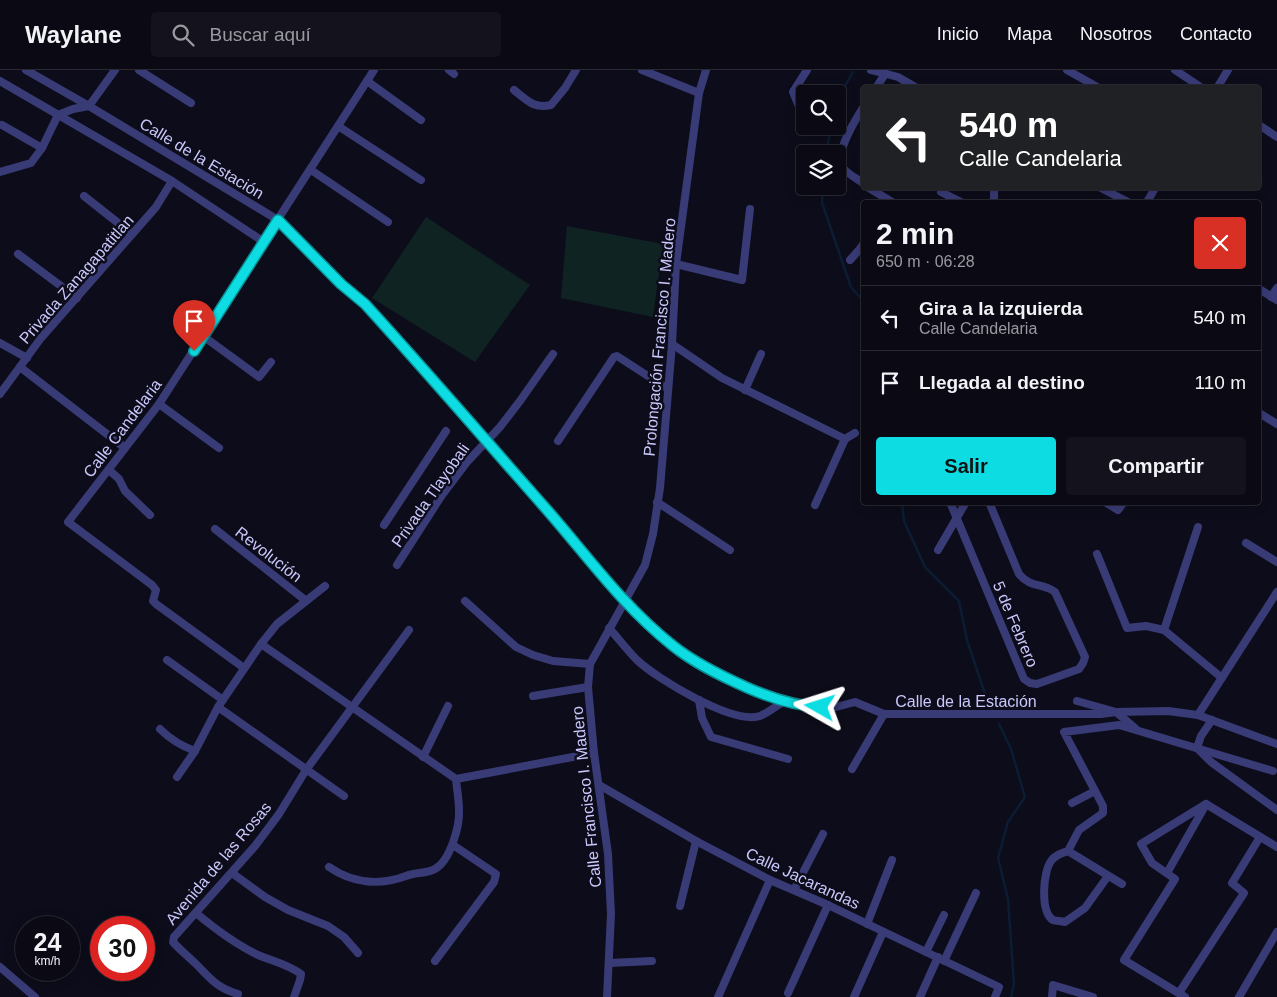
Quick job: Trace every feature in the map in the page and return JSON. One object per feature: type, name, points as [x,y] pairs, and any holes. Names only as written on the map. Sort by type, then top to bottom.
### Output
[{"type":"street","name":"Calle de la Estación","points":[[26,70],[278,220],[341,284],[365,304],[549,512],[624,602],[672,646],[699,664],[732,681],[783,702],[805,706],[836,707],[855,702],[884,714],[1101,714],[1168,711],[1198,715],[1277,744]]},
{"type":"street","points":[[0,172],[31,163],[42,148],[58,115],[62,112],[89,106],[115,70]]},
{"type":"street","points":[[139,70],[190,104]]},
{"type":"street","name":"Calle Candelaria","points":[[244,668],[156,604],[153,601],[156,590],[152,585],[68,522],[159,404],[374,70]]},
{"type":"street","points":[[514,90],[540,107],[551,105],[565,88],[576,70]]},
{"type":"street","points":[[642,70],[699,93]]},
{"type":"street","name":"Prolongación Francisco I. Madero","points":[[624,602],[645,565],[653,534],[672,344],[676,264],[699,93],[706,70]]},
{"type":"street","points":[[797,85],[807,70]]},
{"type":"street","points":[[872,70],[898,78],[911,85]]},
{"type":"street","points":[[1066,70],[1094,85]]},
{"type":"street","points":[[1175,70],[1198,85]]},
{"type":"street","points":[[1219,85],[1228,70]]},
{"type":"street","points":[[878,85],[885,74]]},
{"type":"street","points":[[0,81],[172,181],[264,242]]},
{"type":"street","points":[[367,81],[421,120]]},
{"type":"street","points":[[796,87],[793,92],[796,99]]},
{"type":"street","points":[[861,111],[848,132],[841,162],[844,169],[861,182]]},
{"type":"street","points":[[2,125],[42,148]]},
{"type":"street","points":[[338,126],[421,180]]},
{"type":"street","points":[[1261,126],[1277,137]]},
{"type":"street","points":[[311,170],[388,222]]},
{"type":"street","name":"Privada Zanagapatitlan","points":[[0,394],[42,338],[156,207],[172,181]]},
{"type":"street","points":[[872,190],[886,200]]},
{"type":"street","points":[[1105,190],[1124,200]]},
{"type":"street","points":[[941,192],[957,200]]},
{"type":"street","points":[[84,196],[132,234]]},
{"type":"street","points":[[676,264],[742,280],[750,209]]},
{"type":"street","points":[[850,260],[861,247]]},
{"type":"street","points":[[18,254],[77,298]]},
{"type":"street","points":[[1261,290],[1274,298],[1277,288]]},
{"type":"street","points":[[203,336],[259,377],[271,362]]},
{"type":"street","points":[[0,343],[27,358]]},
{"type":"street","points":[[672,344],[722,378],[845,438]]},
{"type":"street","name":"Privada Tlayobali","points":[[397,565],[442,495],[467,462],[520,401],[553,354]]},
{"type":"street","points":[[745,390],[761,354]]},
{"type":"street","points":[[558,441],[614,357],[617,356],[668,389]]},
{"type":"street","points":[[20,367],[126,448]]},
{"type":"street","points":[[159,404],[219,448]]},
{"type":"street","points":[[1261,414],[1277,424]]},
{"type":"street","points":[[384,525],[446,431]]},
{"type":"street","points":[[815,504],[845,438],[855,433]]},
{"type":"street","points":[[109,470],[119,479],[125,491],[150,515]]},
{"type":"street","points":[[657,502],[730,550]]},
{"type":"street","name":"5 de Febrero","points":[[951,505],[1024,679],[1030,683],[1037,684],[1079,669],[1085,657],[1055,592],[1047,586],[1035,586],[1025,581],[1019,574],[990,505]]},
{"type":"street","points":[[938,550],[964,505]]},
{"type":"street","points":[[1109,505],[1118,510],[1122,505]]},
{"type":"street","points":[[1164,630],[1198,527]]},
{"type":"street","name":"Revolución","points":[[215,529],[305,600]]},
{"type":"street","points":[[1246,543],[1277,562]]},
{"type":"street","points":[[1097,554],[1128,628],[1146,626],[1164,630],[1222,678]]},
{"type":"street","points":[[177,777],[195,751],[221,704],[261,644],[277,624],[325,586]]},
{"type":"street","points":[[1198,715],[1277,592]]},
{"type":"street","points":[[465,601],[516,647],[553,661],[590,664]]},
{"type":"street","name":"Calle Francisco I. Madero","points":[[607,997],[611,914],[608,854],[594,753],[588,687],[590,664],[624,602]]},
{"type":"street","points":[[609,628],[636,659],[662,679],[699,700],[746,716],[760,716],[783,702]]},
{"type":"street","name":"Avenida de las Rosas","points":[[238,994],[229,992],[211,981],[173,942],[174,937],[232,873],[279,814],[306,770],[409,630]]},
{"type":"street","points":[[261,644],[456,780],[594,753]]},
{"type":"street","points":[[167,660],[306,770],[344,796]]},
{"type":"street","points":[[533,696],[588,687]]},
{"type":"street","points":[[699,700],[702,718],[711,737],[788,759]]},
{"type":"street","points":[[1077,701],[1116,712],[1136,729]]},
{"type":"street","points":[[423,757],[448,706]]},
{"type":"street","points":[[852,769],[884,714]]},
{"type":"street","points":[[1198,748],[1202,736],[1212,720]]},
{"type":"street","points":[[1108,876],[1084,908],[1065,922],[1054,920],[1047,913],[1044,895],[1045,877],[1050,861],[1068,851],[1079,830],[1103,813],[1103,806],[1064,732],[1119,725],[1273,771]]},
{"type":"street","points":[[160,729],[181,746],[195,751]]},
{"type":"street","points":[[1198,748],[1211,762],[1277,810]]},
{"type":"street","points":[[329,867],[340,875],[359,881],[379,883],[396,880],[410,874],[429,872],[438,868],[452,845],[460,812],[456,780]]},
{"type":"street","name":"Calle Jacarandas","points":[[599,785],[696,841],[770,880],[828,905],[999,987],[995,997]]},
{"type":"street","points":[[1072,803],[1095,791]]},
{"type":"street","points":[[1206,804],[1277,847]]},
{"type":"street","points":[[1167,873],[1206,804]]},
{"type":"street","points":[[1206,804],[1141,844],[1152,862],[1175,879],[1124,960],[1182,995],[1244,893],[1232,883],[1260,837]]},
{"type":"street","points":[[794,890],[824,834]]},
{"type":"street","points":[[680,906],[696,841]]},
{"type":"street","points":[[435,961],[494,882],[496,874],[452,845]]},
{"type":"street","points":[[1068,851],[1122,884]]},
{"type":"street","points":[[867,924],[892,860]]},
{"type":"street","points":[[232,873],[264,898],[328,926],[344,937],[358,953]]},
{"type":"street","points":[[718,997],[770,880]]},
{"type":"street","points":[[920,997],[976,892]]},
{"type":"street","points":[[788,993],[828,905]]},
{"type":"street","points":[[196,913],[212,926],[257,954],[282,963],[300,974],[300,980],[294,997]]},
{"type":"street","points":[[926,952],[944,914]]},
{"type":"street","points":[[854,997],[883,932]]},
{"type":"street","points":[[1239,997],[1277,932]]},
{"type":"street","points":[[609,963],[652,961]]},
{"type":"street","points":[[0,967],[35,997]]},
{"type":"street","points":[[1052,997],[1054,985],[1093,997]]},
{"type":"green space","points":[[426,217],[530,285],[475,362],[372,298]]},
{"type":"green space","points":[[567,226],[663,244],[653,317],[561,298]]},
{"type":"waterway","points":[[846,85],[853,72]]},
{"type":"waterway","points":[[827,145],[830,135]]},
{"type":"waterway","points":[[822,195],[822,203],[851,287],[861,299]]},
{"type":"waterway","points":[[902,505],[904,521],[925,567],[959,601],[967,640],[993,712]]},
{"type":"waterway","points":[[999,724],[1011,749],[1025,797],[1008,822],[998,858],[1008,899],[1014,984],[1011,997]]},
{"type":"route","points":[[194,351],[278,220],[341,284],[365,304],[549,512],[624,602],[672,646],[699,664],[756,691],[783,702],[820,707]]}]
